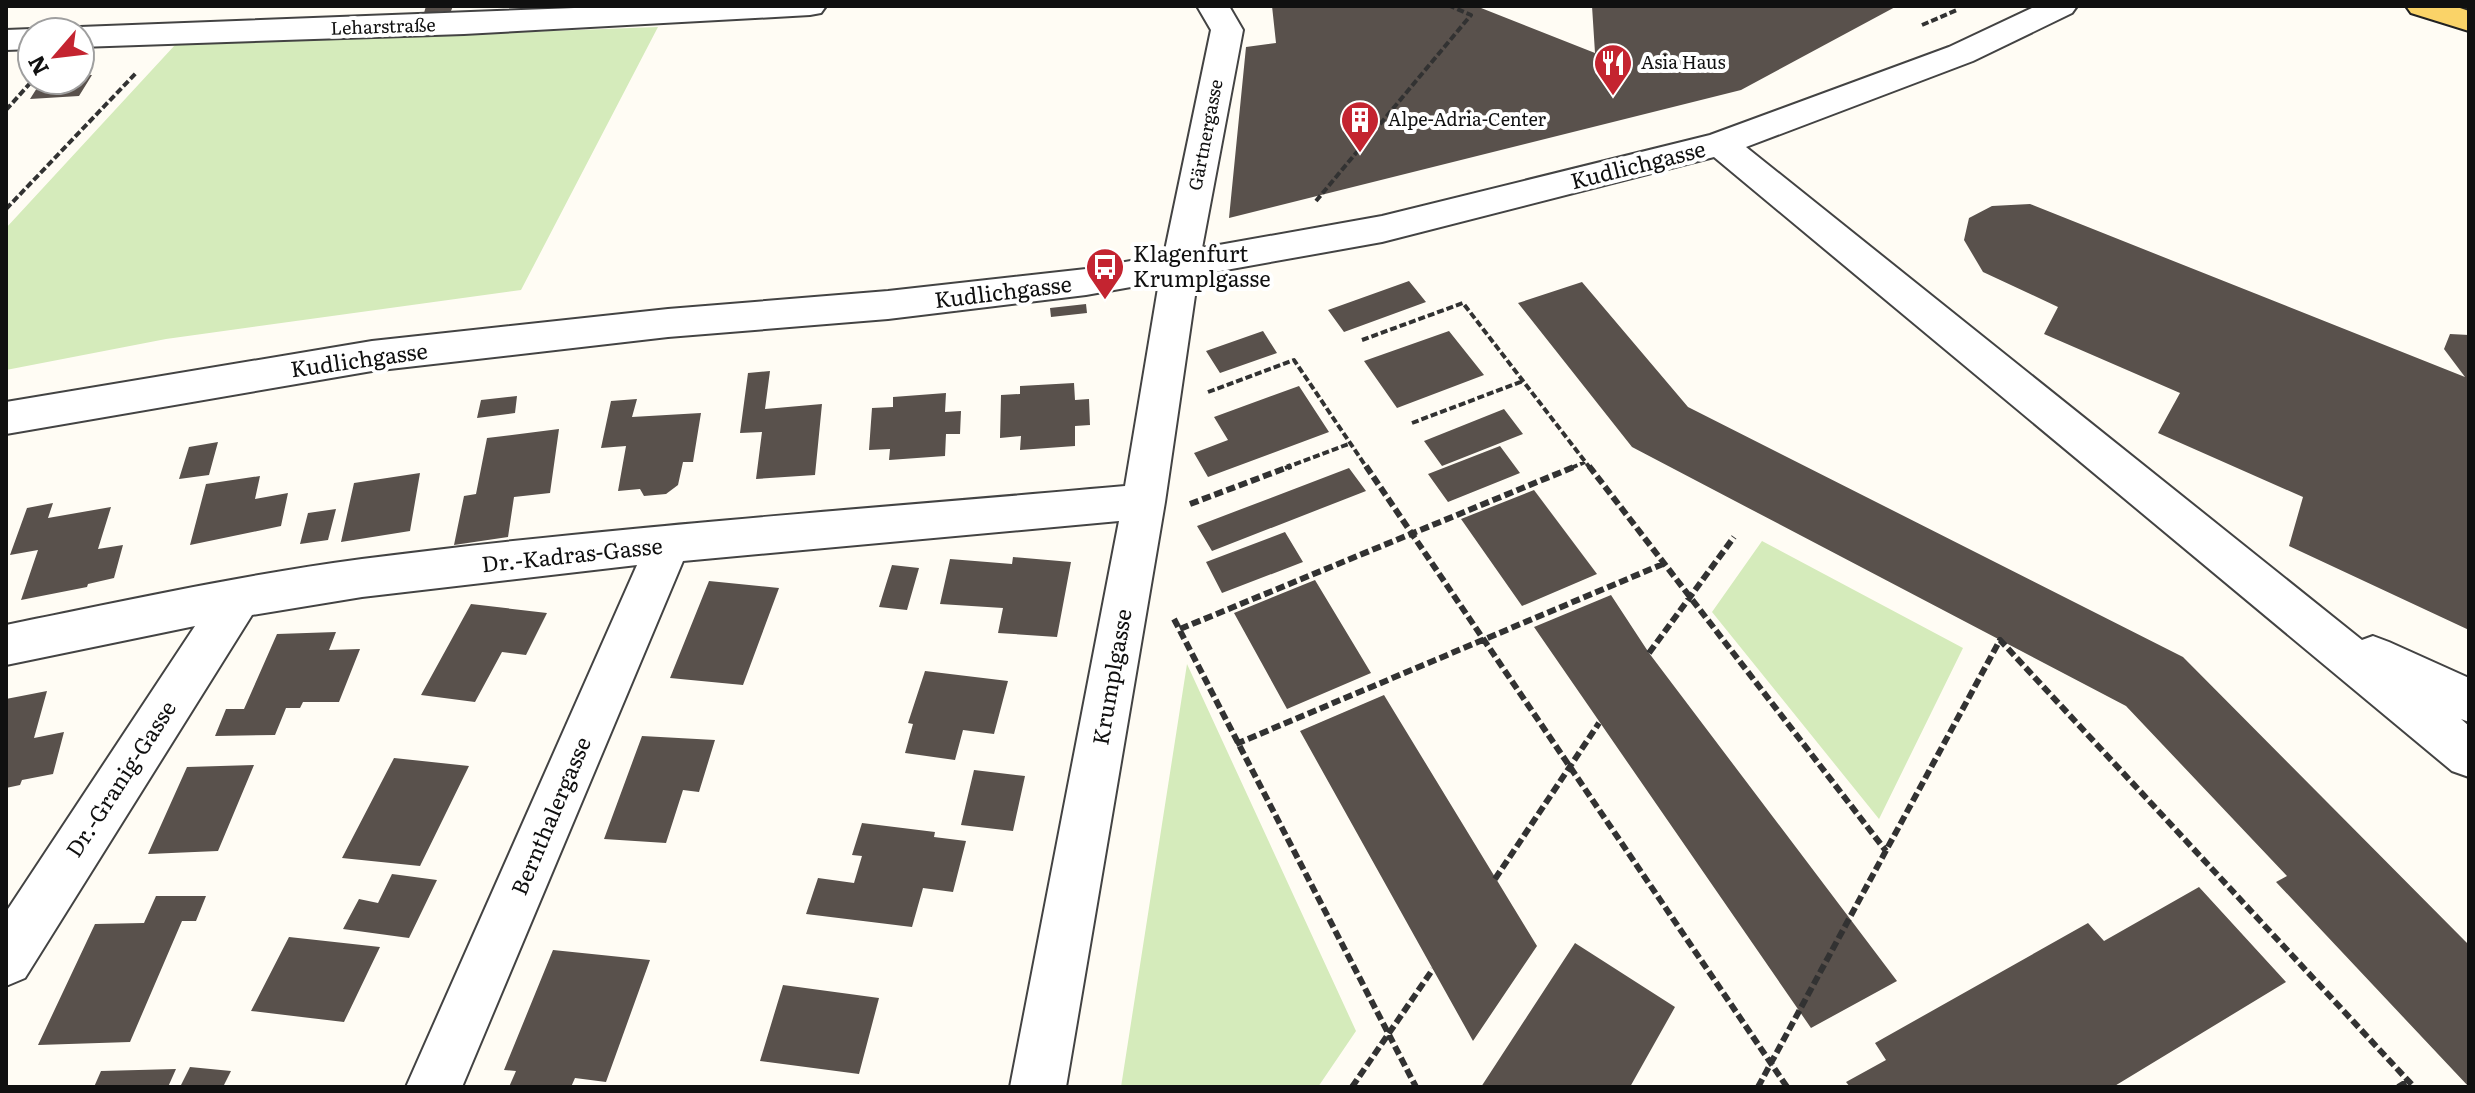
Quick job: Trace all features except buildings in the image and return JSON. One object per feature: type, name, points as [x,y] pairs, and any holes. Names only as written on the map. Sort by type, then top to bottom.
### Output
[{"type":"main road","points":[[2422,6],[2469,21]]},
{"type":"street","points":[[688,10],[810,6]]},
{"type":"street","name":"Gärtnergasse","points":[[1180,267],[1227,30],[1213,6]]},
{"type":"street","name":"Kudlichgasse","points":[[6,418],[372,356],[668,323],[904,304],[1086,282],[1382,229],[1720,144],[1961,54],[2061,6]]},
{"type":"street","name":"Leharstraße","points":[[96,36],[688,10]]},
{"type":"street","points":[[1720,144],[2469,755]]},
{"type":"street","name":"Krumplgasse","points":[[1038,1087],[1142,513],[1180,267]]},
{"type":"street","name":"Dr.-Kadras-Gasse","points":[[6,645],[361,578],[668,545],[1142,513]]},
{"type":"street","name":"Bernthalergasse","points":[[434,1087],[668,545]]},
{"type":"street","name":"Dr.-Granig-Gasse","points":[[6,959],[237,599]]},
{"type":"street","points":[[2313,628],[2469,701]]},
{"type":"path","points":[[1310,208],[1471,15],[1450,6]]},
{"type":"path","points":[[6,209],[172,34]]},
{"type":"path","points":[[1362,340],[1463,303],[1886,851]]},
{"type":"path","points":[[1158,411],[1294,360],[1787,1087]]},
{"type":"path","points":[[1412,423],[1523,381]]},
{"type":"path","points":[[1142,513],[1351,443]]},
{"type":"path","points":[[1180,629],[1585,462]]},
{"type":"path","points":[[1649,653],[1734,537]]},
{"type":"path","points":[[1236,744],[1663,564]]},
{"type":"path","points":[[1173,617],[1416,1087]]},
{"type":"path","points":[[1758,1087],[2000,640],[2411,1084],[2398,1087]]},
{"type":"path","points":[[1495,879],[1599,723]]},
{"type":"path","points":[[1352,1087],[1433,969]]},
{"type":"green space","points":[[658,27],[521,290],[166,339],[6,370],[6,228],[175,45]]},
{"type":"green space","points":[[1762,541],[1963,648],[1879,819],[1712,612]]},
{"type":"green space","points":[[1187,664],[1356,1031],[1318,1087],[1121,1087]]},
{"type":"place","name":"Asia Haus","points":[[1613,97]]},
{"type":"place","name":"Alpe-Adria-Center","points":[[1360,154]]},
{"type":"place","name":"Klagenfurt Krumplgasse","points":[[1105,301]]}]
